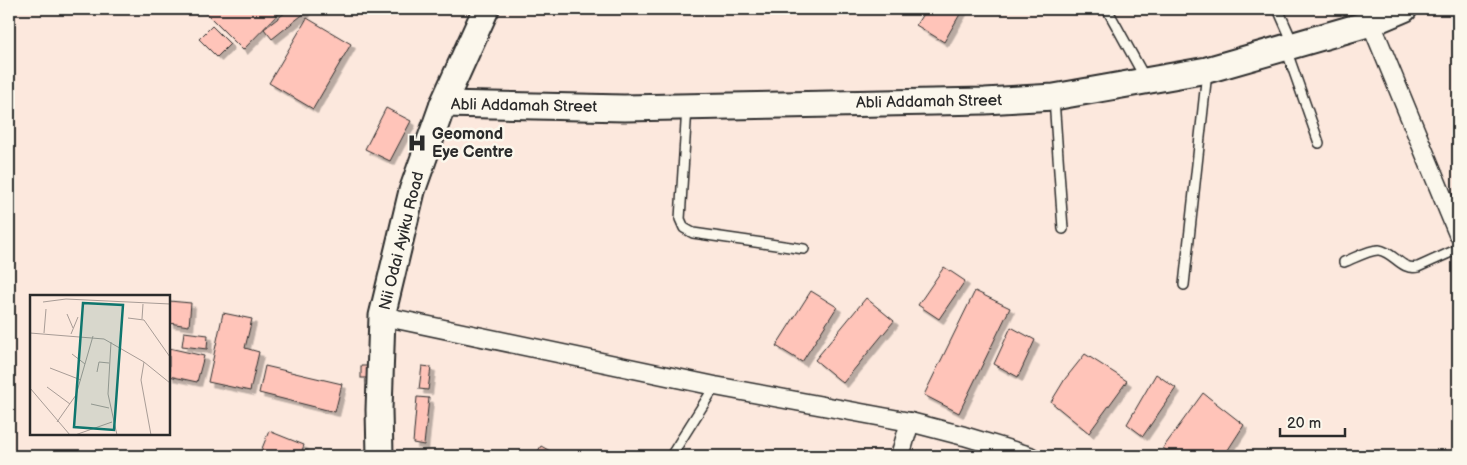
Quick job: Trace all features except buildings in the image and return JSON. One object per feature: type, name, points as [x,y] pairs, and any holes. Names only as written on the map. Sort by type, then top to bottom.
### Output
[{"type":"street","name":"Nii Odai Ayiku Road","points":[[380,456],[379,410],[382,316],[412,191],[443,104],[486,9]]},
{"type":"street","name":"Abli Addamah Street","points":[[443,104],[624,108],[985,101],[1054,97],[1207,70],[1371,23],[1404,9]]},
{"type":"street","points":[[1371,23],[1458,234]]},
{"type":"street","points":[[382,316],[715,386],[910,422],[1030,456]]},
{"type":"street","points":[[900,456],[910,422]]},
{"type":"lane","points":[[1107,9],[1146,81]]},
{"type":"lane","points":[[1278,9],[1319,143]]},
{"type":"lane","points":[[1184,286],[1207,70]]},
{"type":"lane","points":[[1054,97],[1063,229]]},
{"type":"lane","points":[[687,107],[680,219],[684,228],[693,234],[804,249]]},
{"type":"lane","points":[[1344,262],[1373,250],[1380,250],[1412,269],[1458,249]]},
{"type":"lane","points":[[671,456],[715,386]]},
{"type":"place","name":"Geomond Eye Centre","points":[[417,143]]}]
